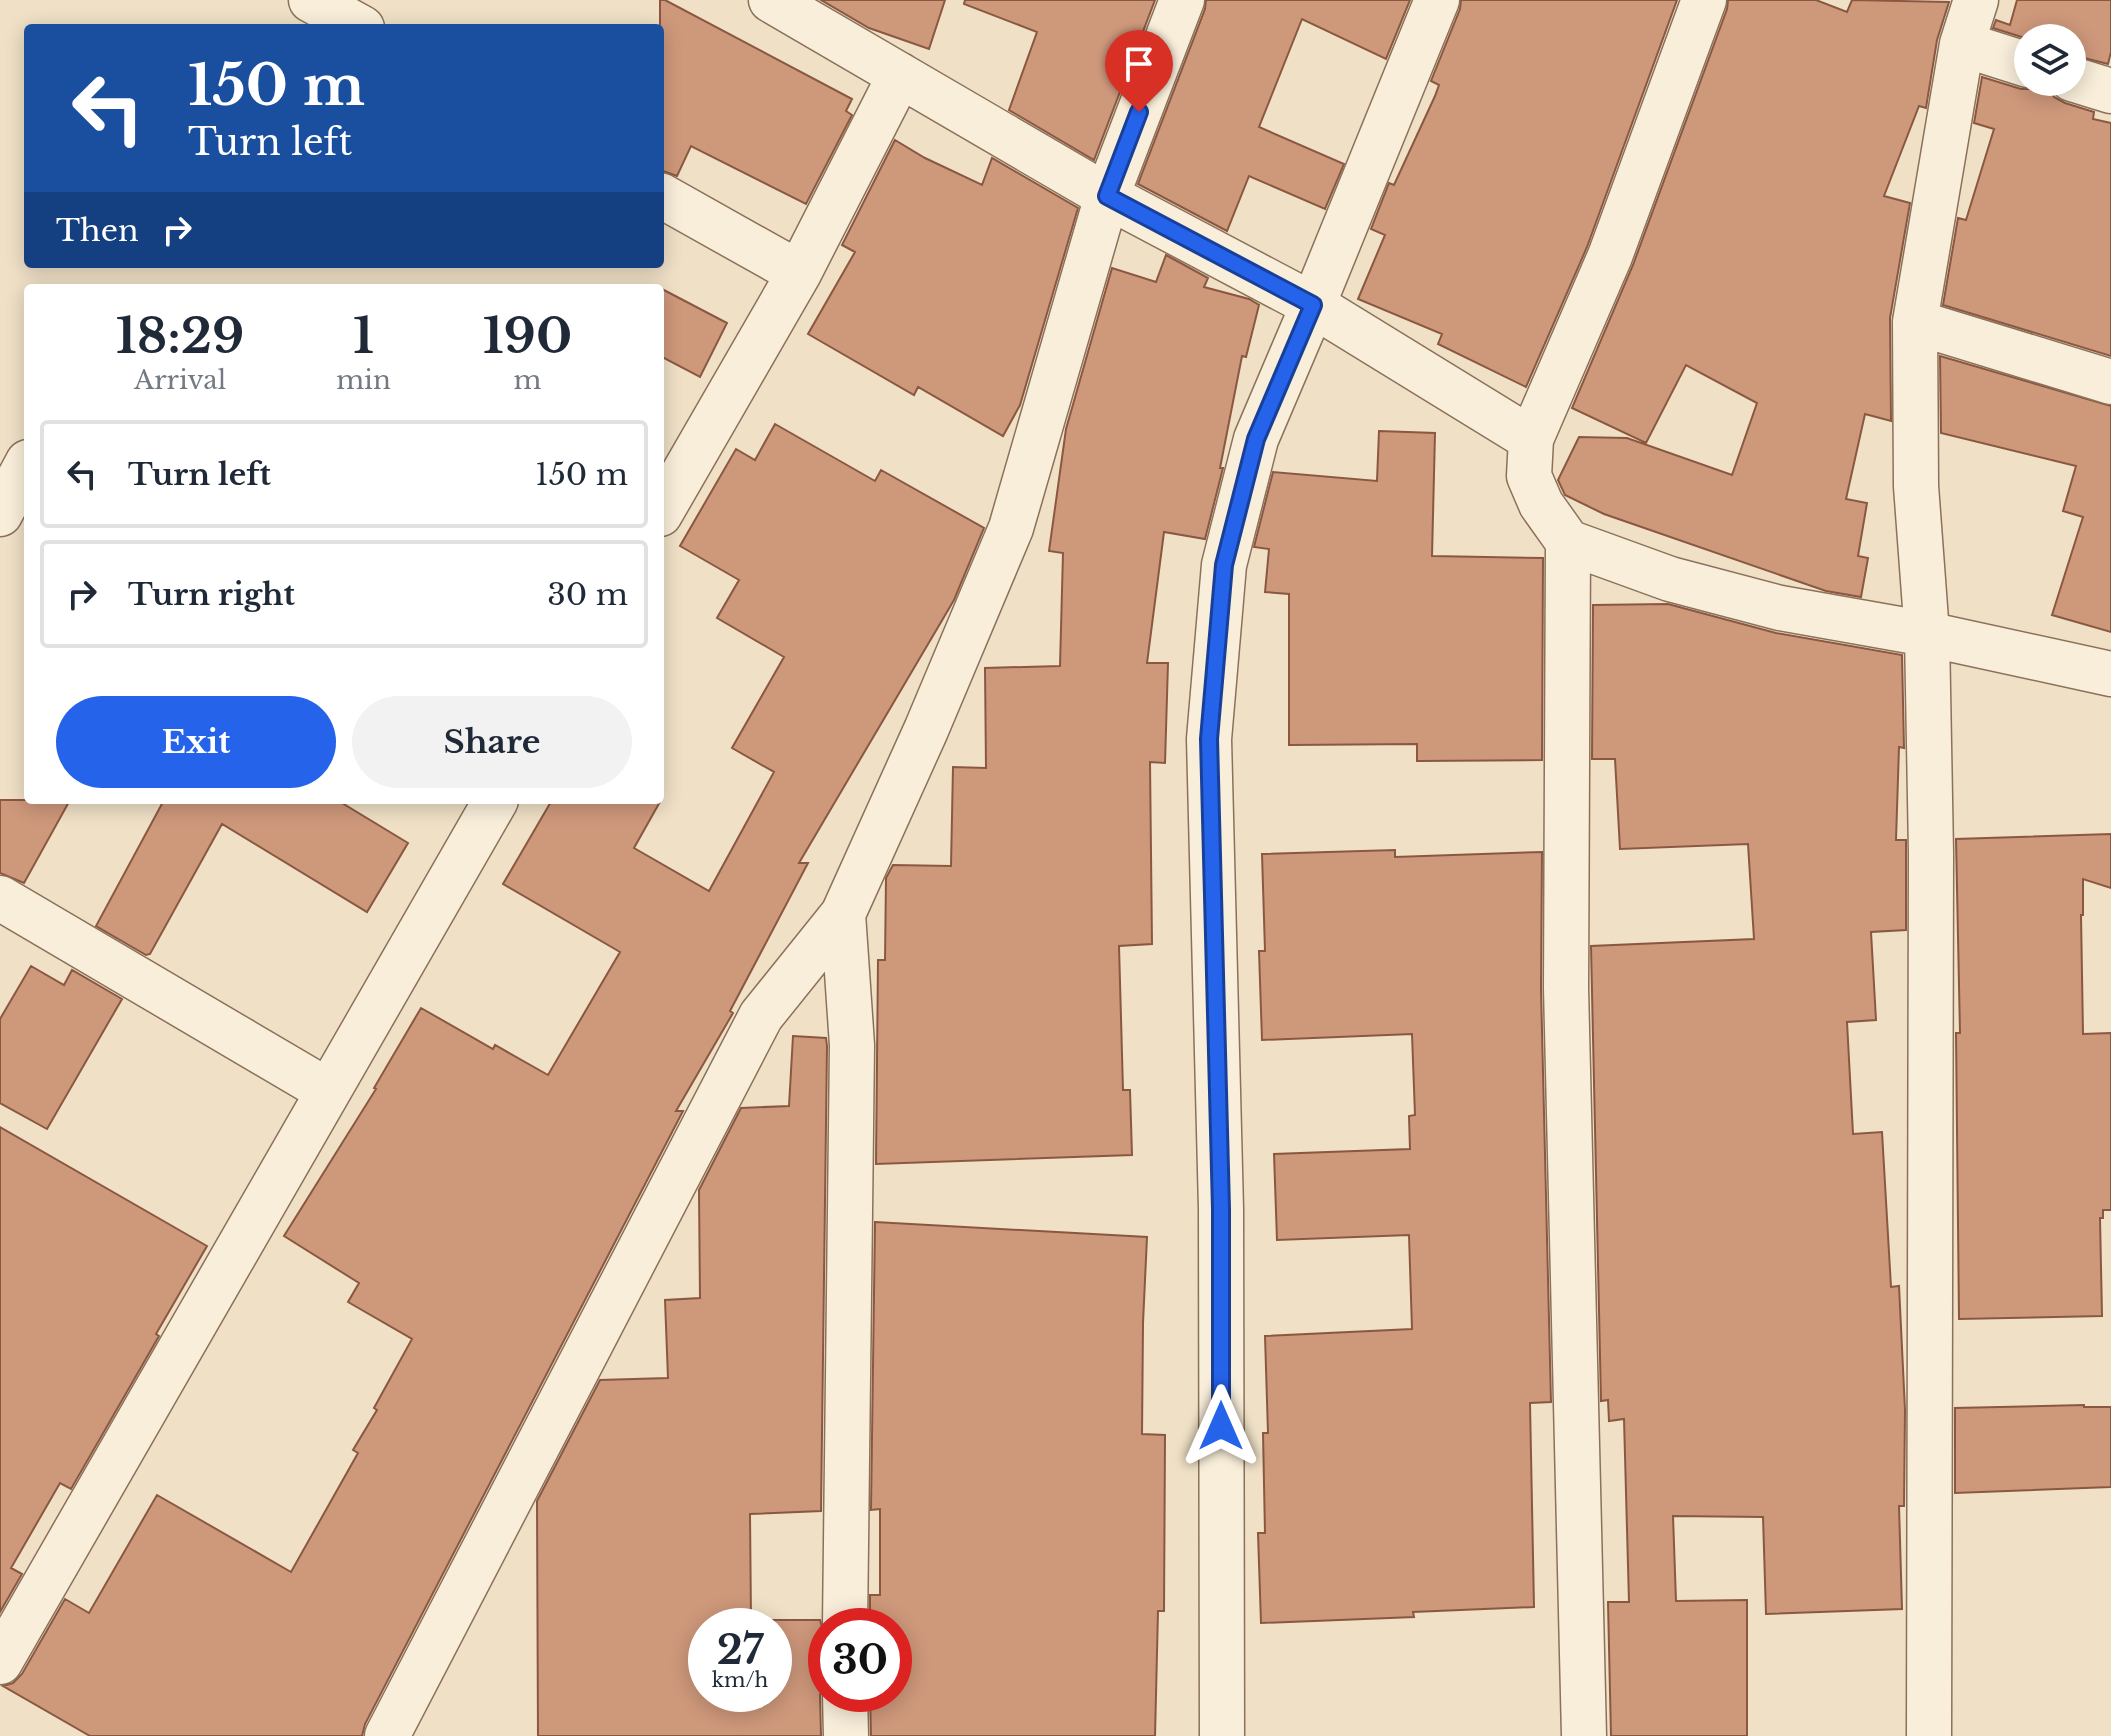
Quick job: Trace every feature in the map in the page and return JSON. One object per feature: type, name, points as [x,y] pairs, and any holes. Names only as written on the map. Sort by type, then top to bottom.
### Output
[{"type":"street","points":[[311,0],[355,24]]},
{"type":"street","points":[[771,0],[1107,196],[1313,305],[1531,439]]},
{"type":"street","points":[[387,1736],[761,1016],[843,914],[926,730],[1011,528],[1107,196],[1182,0]]},
{"type":"street","points":[[1222,1736],[1221,1209],[1209,739],[1224,565],[1256,439],[1437,0]]},
{"type":"street","points":[[1704,0],[1610,256],[1531,439],[1529,476],[1541,504],[1568,542],[1670,579],[1780,608],[1927,634],[2111,674]]},
{"type":"street","points":[[1929,1736],[1931,853],[1927,634],[1916,486],[1915,322],[1962,44],[1976,0]]},
{"type":"street","points":[[1962,44],[2014,61]]},
{"type":"street","points":[[664,507],[799,273],[900,75]]},
{"type":"street","points":[[2086,83],[2111,91]]},
{"type":"street","points":[[664,197],[799,273]]},
{"type":"street","points":[[1915,322],[2111,382]]},
{"type":"street","points":[[0,514],[24,469]]},
{"type":"street","points":[[1568,542],[1566,988],[1584,1736]]},
{"type":"street","points":[[0,1662],[494,804]]},
{"type":"street","points":[[0,898],[328,1091]]},
{"type":"street","points":[[843,914],[852,1045],[845,1608]]},
{"type":"street","points":[[845,1712],[846,1736]]},
{"type":"building","points":[[660,0],[665,0],[852,99],[846,111],[852,115],[806,204],[691,146],[677,176],[664,171],[664,24],[660,24]]},
{"type":"building","points":[[821,0],[945,0],[929,49],[869,28]]},
{"type":"building","points":[[965,0],[1155,0],[1094,160],[1009,110],[1037,32],[964,4]]},
{"type":"building","points":[[1206,0],[1410,0],[1386,59],[1302,19],[1259,127],[1344,164],[1325,209],[1249,176],[1227,231],[1138,184]]},
{"type":"building","points":[[1461,0],[1677,0],[1587,247],[1526,387],[1438,344],[1442,334],[1358,299],[1385,235],[1371,229],[1389,183],[1394,185],[1435,96],[1439,85],[1431,81]]},
{"type":"building","points":[[1728,0],[1816,0],[1847,12],[1852,0],[1949,2],[1937,40],[1926,108],[1919,106],[1884,196],[1910,203],[1890,318],[1891,421],[1865,414],[1846,499],[1867,503],[1858,556],[1868,558],[1861,597],[1826,591],[1604,514],[1565,495],[1558,480],[1579,437],[1627,438],[1732,475],[1757,403],[1686,365],[1646,443],[1572,408],[1633,265]]},
{"type":"building","points":[[2017,0],[2111,0],[2111,52],[2108,64],[2086,58],[2086,24],[2014,24],[2014,35],[1993,28],[1996,20],[2010,25]]},
{"type":"building","points":[[1982,77],[2014,87],[2014,96],[2054,96],[2094,112],[2093,119],[2111,123],[2111,356],[1943,305],[1958,218],[1966,220],[1994,129],[1974,123]]},
{"type":"building","points":[[895,140],[982,185],[992,158],[1078,208],[1020,405],[1003,436],[918,387],[914,395],[808,334],[855,252],[842,245]]},
{"type":"building","points":[[1166,255],[1208,278],[1204,287],[1249,299],[1259,305],[1246,357],[1242,356],[1220,468],[1223,468],[1205,539],[1164,532],[1147,663],[1168,663],[1165,763],[1150,762],[1152,944],[1119,946],[1123,1090],[1130,1090],[1132,1155],[876,1164],[878,960],[885,960],[886,878],[893,865],[951,866],[953,767],[986,768],[985,668],[1060,666],[1063,553],[1049,551],[1066,429],[1112,268],[1156,282]]},
{"type":"building","points":[[664,290],[727,323],[700,377],[664,358]]},
{"type":"building","points":[[1940,356],[2111,406],[2111,632],[2052,615],[2083,517],[2063,511],[2076,466],[1941,433]]},
{"type":"building","points":[[775,424],[875,481],[881,470],[984,528],[954,600],[799,863],[808,863],[730,1011],[733,1013],[676,1111],[683,1111],[365,1724],[362,1736],[90,1736],[3,1686],[13,1683],[22,1674],[65,1599],[89,1613],[157,1495],[291,1572],[358,1453],[353,1450],[377,1410],[374,1408],[412,1339],[348,1302],[359,1283],[284,1236],[376,1089],[421,1008],[493,1049],[495,1045],[548,1075],[620,952],[503,884],[550,804],[659,804],[634,848],[709,891],[774,772],[732,748],[784,657],[717,618],[739,580],[680,546],[736,449],[755,460]]},
{"type":"building","points":[[1379,431],[1435,433],[1432,556],[1543,558],[1542,760],[1417,761],[1417,744],[1289,745],[1289,594],[1265,592],[1269,549],[1254,547],[1273,472],[1377,481]]},
{"type":"building","points":[[1668,604],[1776,633],[1902,655],[1904,748],[1899,747],[1896,840],[1906,840],[1906,930],[1871,932],[1876,1020],[1847,1022],[1853,1134],[1882,1132],[1891,1287],[1899,1286],[1905,1410],[1904,1506],[1899,1506],[1902,1609],[1766,1614],[1763,1517],[1673,1516],[1676,1601],[1747,1600],[1747,1736],[1611,1736],[1608,1602],[1629,1602],[1624,1419],[1609,1421],[1608,1400],[1601,1401],[1591,946],[1754,939],[1748,844],[1620,849],[1615,759],[1592,759],[1593,605]]},
{"type":"building","points":[[0,800],[24,800],[24,804],[68,804],[24,883],[0,873]]},
{"type":"building","points":[[162,804],[344,804],[408,843],[367,912],[222,824],[150,954],[146,955],[96,926]]},
{"type":"building","points":[[2111,834],[2111,888],[2083,879],[2081,915],[2083,1034],[2111,1033],[2111,1210],[2103,1210],[2103,1218],[2100,1218],[2102,1316],[1959,1319],[1956,1033],[1960,1033],[1956,839]]},
{"type":"building","points":[[1395,850],[1395,857],[1542,852],[1541,989],[1551,1402],[1530,1403],[1534,1607],[1413,1612],[1414,1617],[1261,1623],[1258,1533],[1265,1533],[1263,1433],[1268,1433],[1265,1336],[1412,1329],[1409,1235],[1277,1240],[1274,1154],[1410,1149],[1409,1116],[1415,1115],[1412,1034],[1262,1040],[1259,951],[1265,951],[1262,854]]},
{"type":"building","points":[[31,966],[64,985],[72,970],[122,999],[47,1129],[0,1103],[0,1019]]},
{"type":"building","points":[[793,1036],[826,1038],[821,1511],[750,1514],[751,1608],[688,1608],[688,1712],[792,1712],[792,1620],[808,1620],[808,1712],[820,1712],[821,1736],[538,1736],[537,1501],[600,1380],[668,1378],[665,1300],[700,1298],[699,1190],[741,1108],[789,1106]]},
{"type":"building","points":[[0,1127],[207,1246],[71,1489],[60,1483],[11,1568],[22,1574],[0,1612]]},
{"type":"building","points":[[875,1222],[1147,1237],[1142,1434],[1165,1435],[1164,1611],[1158,1611],[1155,1736],[871,1736],[870,1712],[912,1712],[912,1608],[870,1608],[870,1595],[880,1595],[880,1509],[871,1510]]},
{"type":"building","points":[[2111,1407],[2111,1487],[1955,1493],[1955,1408]]},
{"type":"route","points":[[1139,112],[1107,196],[1313,305],[1256,439],[1224,565],[1209,739],[1221,1209],[1221,1426]]}]
